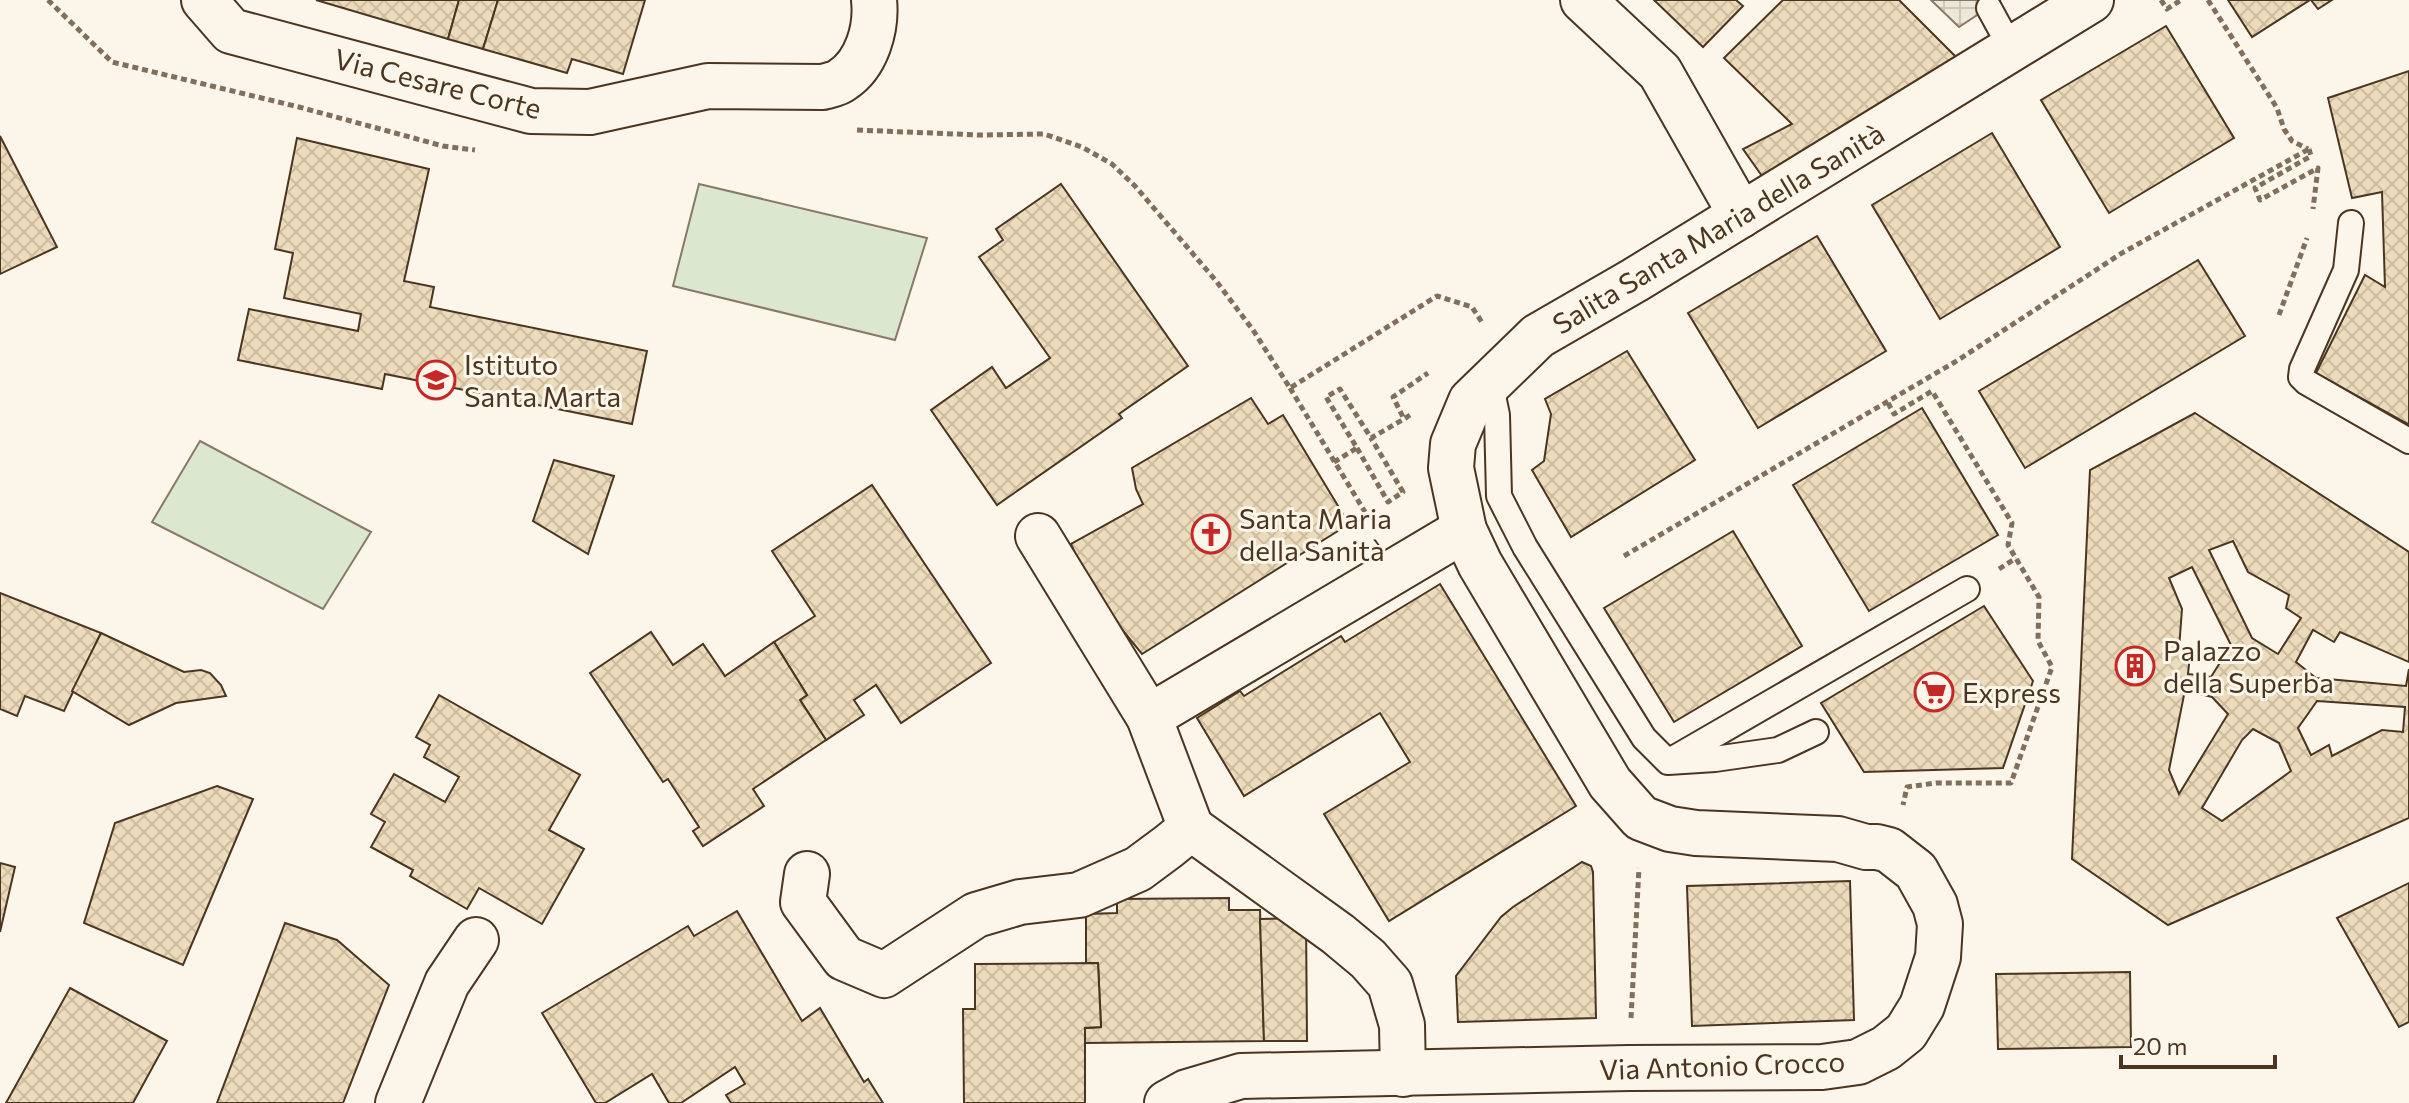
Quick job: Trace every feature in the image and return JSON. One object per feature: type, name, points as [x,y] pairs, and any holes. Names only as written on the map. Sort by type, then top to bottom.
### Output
[{"type":"street","name":"Via Cesare Corte","points":[[222,10],[531,111],[590,112],[708,86],[823,87],[841,81],[858,64],[868,45],[874,22],[874,0]]},
{"type":"street","points":[[1583,0],[1660,72],[1741,215]]},
{"type":"street","name":"Salita Santa Maria della Sanità","points":[[1464,530],[1451,468],[1453,444],[1477,397],[1538,336],[1635,280],[2091,0]]},
{"type":"street","points":[[1149,717],[1464,530],[1480,564],[1610,783],[1641,818]]},
{"type":"street","points":[[1038,536],[1149,717],[1191,828],[1338,934],[1368,959],[1390,984],[1402,1025],[1403,1074]]},
{"type":"street","name":"Via Antonio Crocco","points":[[1167,1103],[1187,1092],[1241,1076],[1822,1067],[1858,1062],[1886,1048],[1906,1032],[1931,985],[1938,957],[1940,924],[1935,905],[1916,871],[1889,850],[1838,839],[1696,833],[1670,829],[1641,818]]},
{"type":"street","points":[[807,874],[803,902],[844,958],[884,975],[976,915],[1020,902],[1079,895],[1138,869],[1191,828]]},
{"type":"street","points":[[398,1103],[447,983],[476,940]]},
{"type":"lane","points":[[1989,8],[2012,50]]},
{"type":"lane","points":[[2351,223],[2346,270],[2301,377],[2409,441]]},
{"type":"lane","points":[[1477,397],[1497,415],[1499,496],[1525,547],[1644,738],[1668,762],[1778,750],[1816,732]]},
{"type":"lane","points":[[1668,762],[1967,589]]},
{"type":"path","points":[[48,0],[112,62],[443,146],[486,151]]},
{"type":"path","points":[[2161,0],[2167,9],[2181,0]]},
{"type":"path","points":[[2208,0],[2277,108],[2284,129],[2292,141],[2309,149],[2311,156],[2255,188],[2260,200],[2318,168],[2313,212]]},
{"type":"path","points":[[856,130],[1044,134],[1082,147],[1112,164],[1135,186],[1217,282],[1253,330],[1365,512]]},
{"type":"path","points":[[1624,556],[1888,403],[2122,253],[2309,149]]},
{"type":"path","points":[[2307,359],[2274,342],[2275,328],[2311,227]]},
{"type":"path","points":[[1290,388],[1437,296],[1472,307],[1484,325]]},
{"type":"path","points":[[1404,419],[1393,397],[1430,372]]},
{"type":"path","points":[[1340,389],[1403,492],[1388,502],[1357,448],[1326,397],[1340,389]]},
{"type":"path","points":[[1888,403],[1894,414],[1932,391],[2012,523],[2008,545],[2039,597],[2038,641],[2052,667],[2011,783],[1936,783],[1907,787],[1902,817]]},
{"type":"path","points":[[1371,438],[1433,401],[1477,397]]},
{"type":"path","points":[[1334,462],[1357,448]]},
{"type":"path","points":[[1629,1068],[1641,818]]},
{"type":"green space","points":[[699,184],[927,238],[895,340],[673,286]]},
{"type":"green space","points":[[200,441],[371,532],[323,609],[152,522]]},
{"type":"shaded area","points":[[1931,0],[2000,0],[1959,27]]},
{"type":"building","points":[[316,0],[459,0],[448,39]]},
{"type":"building","points":[[459,0],[498,0],[483,49],[448,39]]},
{"type":"building","points":[[498,0],[645,0],[623,74],[572,59],[567,73],[483,49]]},
{"type":"building","points":[[1654,0],[1736,0],[1743,6],[1703,47]]},
{"type":"building","points":[[1783,0],[1899,0],[1958,59],[1933,77],[1762,176],[1743,149],[1792,124],[1724,58]]},
{"type":"building","points":[[2228,0],[2310,0],[2252,37]]},
{"type":"building","points":[[2311,0],[2332,0],[2318,9]]},
{"type":"building","points":[[2166,26],[2234,138],[2109,213],[2041,100]]},
{"type":"building","points":[[2409,71],[2408,424],[2316,373],[2365,275],[2385,287],[2382,192],[2352,198],[2328,98]]},
{"type":"building","points":[[1992,133],[2060,247],[1940,319],[1872,205]]},
{"type":"building","points":[[0,136],[57,247],[0,274]]},
{"type":"building","points":[[297,138],[429,169],[404,281],[434,287],[430,307],[647,351],[632,424],[385,374],[382,389],[238,360],[249,309],[358,331],[361,314],[284,298],[293,253],[275,249]]},
{"type":"building","points":[[1061,184],[1188,366],[1119,414],[1122,418],[997,505],[931,410],[992,367],[1006,388],[1050,358],[979,257],[1003,240],[996,229]]},
{"type":"building","points":[[1817,236],[1886,351],[1758,428],[1688,313]]},
{"type":"building","points":[[2198,260],[2245,336],[2025,468],[1979,391]]},
{"type":"building","points":[[1627,351],[1695,460],[1571,537],[1532,470],[1544,461],[1551,414],[1545,399]]},
{"type":"building","name":"Santa Maria della Sanità","points":[[1251,398],[1268,424],[1283,415],[1349,524],[1142,654],[1088,584],[1071,544],[1143,504],[1132,468]]},
{"type":"building","points":[[1922,408],[1998,535],[1869,611],[1793,485]]},
{"type":"building","name":"Palazzo della Superba","points":[[2195,413],[2409,552],[2409,662],[2340,632],[2334,642],[2313,630],[2296,662],[2316,678],[2406,686],[2409,669],[2409,818],[2168,925],[2072,859],[2090,470]],"holes":[[[2233,541],[2248,572],[2289,595],[2286,608],[2301,618],[2278,654],[2252,638],[2209,550]],[[2192,567],[2231,645],[2211,677],[2188,674],[2190,654],[2179,649],[2182,609],[2169,578]],[[2185,690],[2212,697],[2228,714],[2179,794],[2169,770]],[[2317,701],[2405,707],[2403,732],[2382,730],[2332,756],[2329,745],[2311,755],[2298,728]],[[2253,729],[2279,743],[2291,771],[2222,821],[2202,808],[2242,740]]]},
{"type":"building","points":[[554,460],[614,476],[588,554],[533,521]]},
{"type":"building","points":[[872,485],[991,663],[901,723],[876,685],[854,700],[864,715],[826,740],[800,700],[807,695],[774,642],[815,616],[772,551]]},
{"type":"building","points":[[1733,531],[1802,646],[1674,722],[1604,608]]},
{"type":"building","points":[[1440,584],[1576,806],[1389,921],[1324,814],[1410,762],[1380,713],[1244,796],[1197,718],[1240,691],[1244,696],[1341,636],[1345,642]]},
{"type":"building","points":[[0,593],[101,633],[64,711],[25,696],[17,716],[0,709]]},
{"type":"building","name":"Express","points":[[1984,606],[2033,681],[2003,768],[1864,772],[1821,703]]},
{"type":"building","points":[[651,632],[673,665],[703,644],[725,676],[774,642],[807,695],[800,700],[826,740],[753,789],[764,806],[703,846],[693,831],[699,827],[668,779],[663,782],[590,673]]},
{"type":"building","points":[[101,633],[184,672],[201,670],[210,673],[226,696],[176,703],[129,725],[72,691]]},
{"type":"building","points":[[439,695],[580,775],[549,830],[584,849],[542,924],[479,888],[467,909],[410,876],[413,870],[371,847],[385,822],[371,814],[394,774],[445,802],[459,777],[424,757],[430,745],[416,737]]},
{"type":"building","points":[[217,786],[253,799],[183,965],[84,923],[115,823]]},
{"type":"building","points":[[1582,862],[1591,866],[1593,872],[1596,1018],[1458,1022],[1456,976],[1501,917]]},
{"type":"building","points":[[0,863],[15,867],[0,932]]},
{"type":"building","points":[[1850,881],[1854,1020],[1692,1026],[1687,886]]},
{"type":"building","points":[[2409,883],[2409,1022],[2399,1027],[2337,918]]},
{"type":"building","points":[[1229,898],[1229,910],[1260,910],[1264,1041],[1085,1043],[1085,1028],[1101,1027],[1098,963],[1086,963],[1086,914],[1117,913],[1117,899]]},
{"type":"building","points":[[737,911],[802,1021],[820,1008],[864,1082],[868,1079],[883,1103],[731,1103],[726,1095],[745,1084],[735,1067],[681,1103],[669,1103],[652,1074],[605,1103],[596,1103],[542,1013],[688,926],[694,936]]},
{"type":"building","points":[[1306,918],[1307,1041],[1264,1041],[1260,919]]},
{"type":"building","points":[[285,923],[337,940],[389,985],[343,1103],[217,1103]]},
{"type":"building","points":[[1098,963],[1101,1027],[1085,1028],[1085,1103],[964,1103],[963,1009],[975,1009],[975,964]]},
{"type":"building","points":[[2130,972],[2131,1047],[1998,1049],[1996,974]]},
{"type":"building","points":[[70,988],[167,1041],[133,1103],[6,1103]]},
{"type":"place","name":"Istituto Santa Marta","points":[[436,380]]},
{"type":"place","name":"Santa Maria della Sanità","points":[[1211,534]]},
{"type":"place","name":"Palazzo della Superba","points":[[2135,666]]},
{"type":"place","name":"Express","points":[[1934,692]]}]
